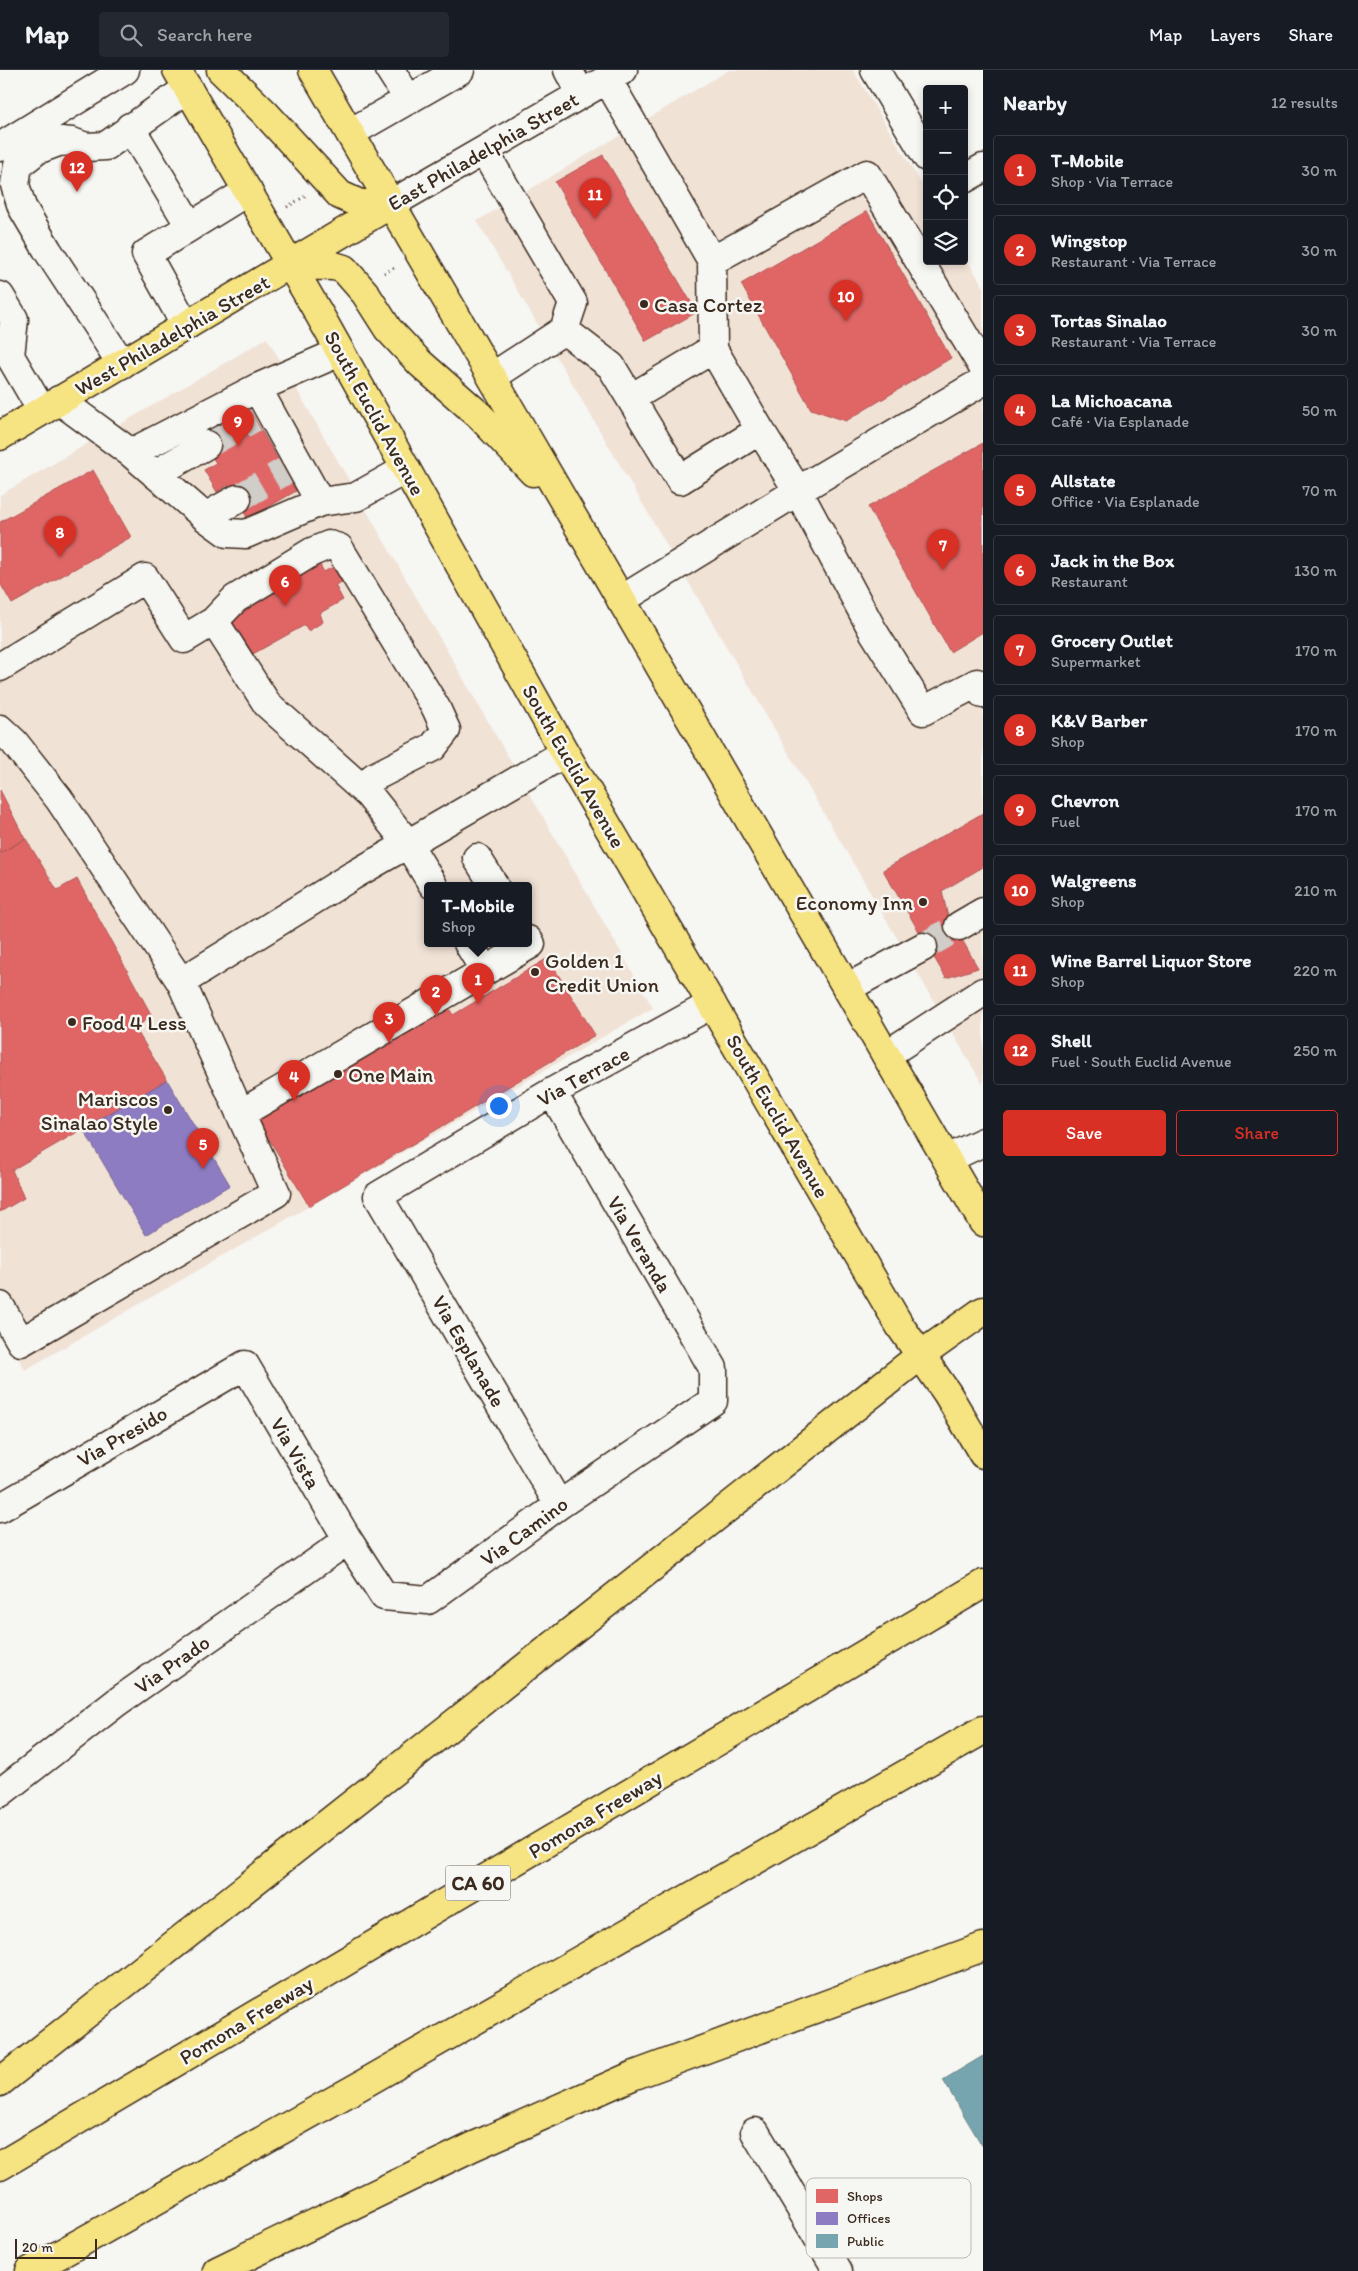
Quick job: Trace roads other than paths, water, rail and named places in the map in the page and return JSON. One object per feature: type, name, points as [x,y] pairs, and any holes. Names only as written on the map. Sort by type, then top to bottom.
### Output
[{"type":"main road","points":[[221,70],[265,113],[330,187],[340,195],[360,204],[391,204]]},
{"type":"main road","points":[[313,70],[983,1222]]},
{"type":"main road","name":"South Euclid Avenue","points":[[183,79],[291,265],[565,753],[900,1326],[947,1393],[983,1454]]},
{"type":"main road","name":"East Philadelphia Street","points":[[344,233],[391,204]]},
{"type":"main road","name":"West Philadelphia Street","points":[[0,436],[344,233]]},
{"type":"main road","points":[[291,265],[334,266],[344,268],[351,274],[388,329],[420,363],[479,415],[522,458],[581,531]]},
{"type":"main road","points":[[0,2082],[921,1355],[983,1311]]},
{"type":"main road","name":"Pomona Freeway","points":[[0,2166],[983,1584]]},
{"type":"main road","points":[[30,2271],[374,2078],[983,1730]]},
{"type":"main road","points":[[217,2271],[472,2146],[632,2076],[983,1947]]},
{"type":"street","points":[[0,147],[125,70]]},
{"type":"street","points":[[390,70],[409,100]]},
{"type":"street","points":[[350,133],[460,70]]},
{"type":"street","points":[[568,70],[581,94]]},
{"type":"street","points":[[875,70],[923,150]]},
{"type":"street","points":[[615,75],[712,261],[713,349],[798,491],[873,632],[923,710],[977,683],[983,694]]},
{"type":"street","name":"East Philadelphia Street","points":[[391,204],[615,75]]},
{"type":"street","points":[[122,364],[48,251],[22,207],[15,185],[18,165],[37,150],[61,141],[72,142],[86,147],[106,146],[183,79]]},
{"type":"street","points":[[130,127],[190,226]]},
{"type":"street","points":[[484,151],[573,304],[564,330],[492,377]]},
{"type":"street","points":[[968,177],[983,168]]},
{"type":"street","points":[[712,261],[867,174],[983,367]]},
{"type":"street","points":[[186,326],[146,254],[248,191]]},
{"type":"street","points":[[0,296],[14,319],[10,356],[50,406],[131,453],[205,517],[227,533],[246,534],[320,502],[356,497],[406,469]]},
{"type":"street","points":[[564,330],[611,366],[680,480],[760,430]]},
{"type":"street","points":[[631,398],[713,349]]},
{"type":"street","points":[[131,453],[260,405],[340,352]]},
{"type":"street","points":[[621,600],[983,380]]},
{"type":"street","points":[[260,405],[292,467],[320,502]]},
{"type":"street","points":[[155,474],[206,446]]},
{"type":"street","points":[[205,517],[237,500]]},
{"type":"street","points":[[1,664],[145,578],[184,639],[214,621],[235,599],[312,552],[329,544],[339,548],[436,708],[446,730],[433,747],[374,778]]},
{"type":"street","points":[[214,621],[267,704],[369,795],[408,844],[431,882]]},
{"type":"street","points":[[0,730],[14,742],[59,799],[181,982],[276,1193],[21,1342],[0,1306]]},
{"type":"street","points":[[181,982],[352,876],[565,753]]},
{"type":"street","points":[[477,858],[492,882]]},
{"type":"street","points":[[959,926],[983,912]]},
{"type":"street","points":[[470,947],[485,971]]},
{"type":"street","points":[[240,1114],[525,947]]},
{"type":"street","points":[[847,988],[923,947]]},
{"type":"street","points":[[886,1054],[983,992]]},
{"type":"street","name":"Via Terrace","points":[[378,1196],[552,1092],[712,1004]]},
{"type":"street","name":"Via Veranda","points":[[552,1092],[712,1368],[712,1401]]},
{"type":"street","points":[[947,1159],[983,1142]]},
{"type":"street","name":"Via Esplanade","points":[[378,1196],[559,1505]]},
{"type":"street","name":"Via Presido","points":[[0,1508],[245,1365]]},
{"type":"street","name":"Via Vista","points":[[245,1365],[348,1540]]},
{"type":"street","name":"Via Camino","points":[[348,1540],[384,1596],[428,1600],[559,1505],[712,1401]]},
{"type":"street","name":"Via Prado","points":[[0,1793],[117,1702],[348,1540]]},
{"type":"street","points":[[755,2132],[806,2217]]},
{"type":"street","points":[[830,2258],[838,2271]]},
{"type":"tunnel","points":[[206,445],[254,418]]},
{"type":"tunnel","points":[[237,499],[285,471]]},
{"type":"tunnel","points":[[923,947],[959,926]]},
{"type":"place","name":"Shell","points":[[77,192]]},
{"type":"place","name":"Wine Barrel Liquor Store","points":[[595,219]]},
{"type":"place","name":"Casa Cortez","points":[[644,304]]},
{"type":"place","name":"Walgreens","points":[[846,321]]},
{"type":"place","name":"Chevron","points":[[238,446]]},
{"type":"place","name":"K&V Barber","points":[[60,557]]},
{"type":"place","name":"Grocery Outlet","points":[[943,570]]},
{"type":"place","name":"Jack in the Box","points":[[285,606]]},
{"type":"place","name":"Economy Inn","points":[[923,902]]},
{"type":"place","name":"Golden 1 Credit Union","points":[[535,972]]},
{"type":"place","name":"T-Mobile","points":[[478,1004]]},
{"type":"place","name":"Wingstop","points":[[436,1016]]},
{"type":"place","name":"Food 4 Less","points":[[72,1022]]},
{"type":"place","name":"Tortas Sinalao","points":[[389,1043]]},
{"type":"place","name":"One Main","points":[[338,1074]]},
{"type":"place","name":"La Michoacana","points":[[294,1101]]},
{"type":"place","name":"Mariscos Sinalao Style","points":[[168,1110]]},
{"type":"place","name":"Allstate","points":[[203,1169]]}]
